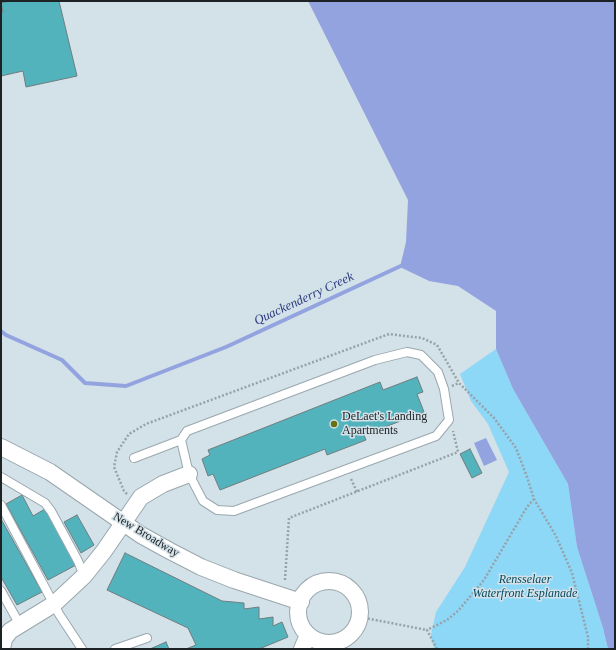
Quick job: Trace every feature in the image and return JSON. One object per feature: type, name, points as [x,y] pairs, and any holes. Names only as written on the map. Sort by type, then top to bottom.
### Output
[{"type":"street","name":"New Broadway","points":[[1,447],[50,472],[156,543],[202,567],[234,580],[301,602]]},
{"type":"street","points":[[2,649],[2,644],[7,635],[54,604],[84,576],[104,551],[136,502],[145,494],[163,484],[189,474]]},
{"type":"street","points":[[331,582],[346,586],[357,598],[360,617],[350,636],[338,642],[305,642],[299,614],[301,602],[307,591],[317,584],[331,582]]},
{"type":"lane","points":[[134,458],[181,440],[187,431],[375,360],[407,352],[422,355],[438,372],[444,389],[449,420],[436,436],[234,511],[217,510],[202,501],[189,474],[181,440]]},
{"type":"lane","points":[[1,477],[45,503],[51,511],[78,561],[84,576]]},
{"type":"lane","points":[[1,505],[61,618],[82,649]]},
{"type":"lane","points":[[1,591],[20,625]]},
{"type":"lane","points":[[115,649],[147,638]]},
{"type":"path","points":[[444,389],[459,384],[494,418],[516,448],[534,500],[556,536],[572,573],[588,637],[588,649]]},
{"type":"path","points":[[285,580],[289,518],[458,452],[449,420]]},
{"type":"path","points":[[347,469],[357,492]]},
{"type":"path","points":[[360,617],[427,630],[446,620],[458,611],[480,586],[527,507],[534,500]]},
{"type":"path","points":[[427,630],[437,649]]},
{"type":"green space","name":"Rensselaer Waterfront Esplanade","points":[[496,349],[513,389],[568,484],[577,547],[603,628],[608,649],[434,649],[431,635],[436,612],[465,567],[509,472],[488,424],[471,401],[460,374]]},
{"type":"shaded area","points":[[308,1],[615,1],[615,649],[608,649],[603,628],[577,547],[568,484],[513,389],[496,349],[496,311],[458,286],[429,281],[400,267],[406,242],[408,200]]},
{"type":"shaded area","points":[[486,438],[497,460],[484,466],[474,443]]},
{"type":"building","points":[[11,1],[59,1],[77,76],[26,87],[23,71],[1,76],[1,12],[3,12],[1,3]]},
{"type":"building","name":"DeLaet's Landing Apartments","points":[[417,377],[423,392],[417,394],[424,412],[364,435],[366,440],[327,455],[325,449],[220,490],[213,474],[208,476],[202,459],[210,455],[208,450],[380,382],[383,390]]},
{"type":"building","points":[[470,449],[482,473],[472,478],[460,454]]},
{"type":"building","points":[[22,495],[33,516],[45,509],[76,565],[48,580],[6,504]]},
{"type":"building","points":[[77,515],[94,545],[81,553],[64,522]]},
{"type":"building","points":[[1,519],[42,592],[17,605],[1,577]]},
{"type":"building","points":[[125,553],[222,601],[244,603],[244,609],[259,607],[259,619],[273,617],[273,626],[282,622],[288,637],[259,649],[186,649],[196,645],[188,628],[107,590]]},
{"type":"building","points":[[166,642],[169,649],[150,649]]},
{"type":"waterway","name":"Quackenderry Creek","points":[[1,331],[6,335],[62,360],[85,383],[126,386],[226,347],[405,264]]},
{"type":"place","name":"DeLaet's Landing Apartments","points":[[334,424]]}]
